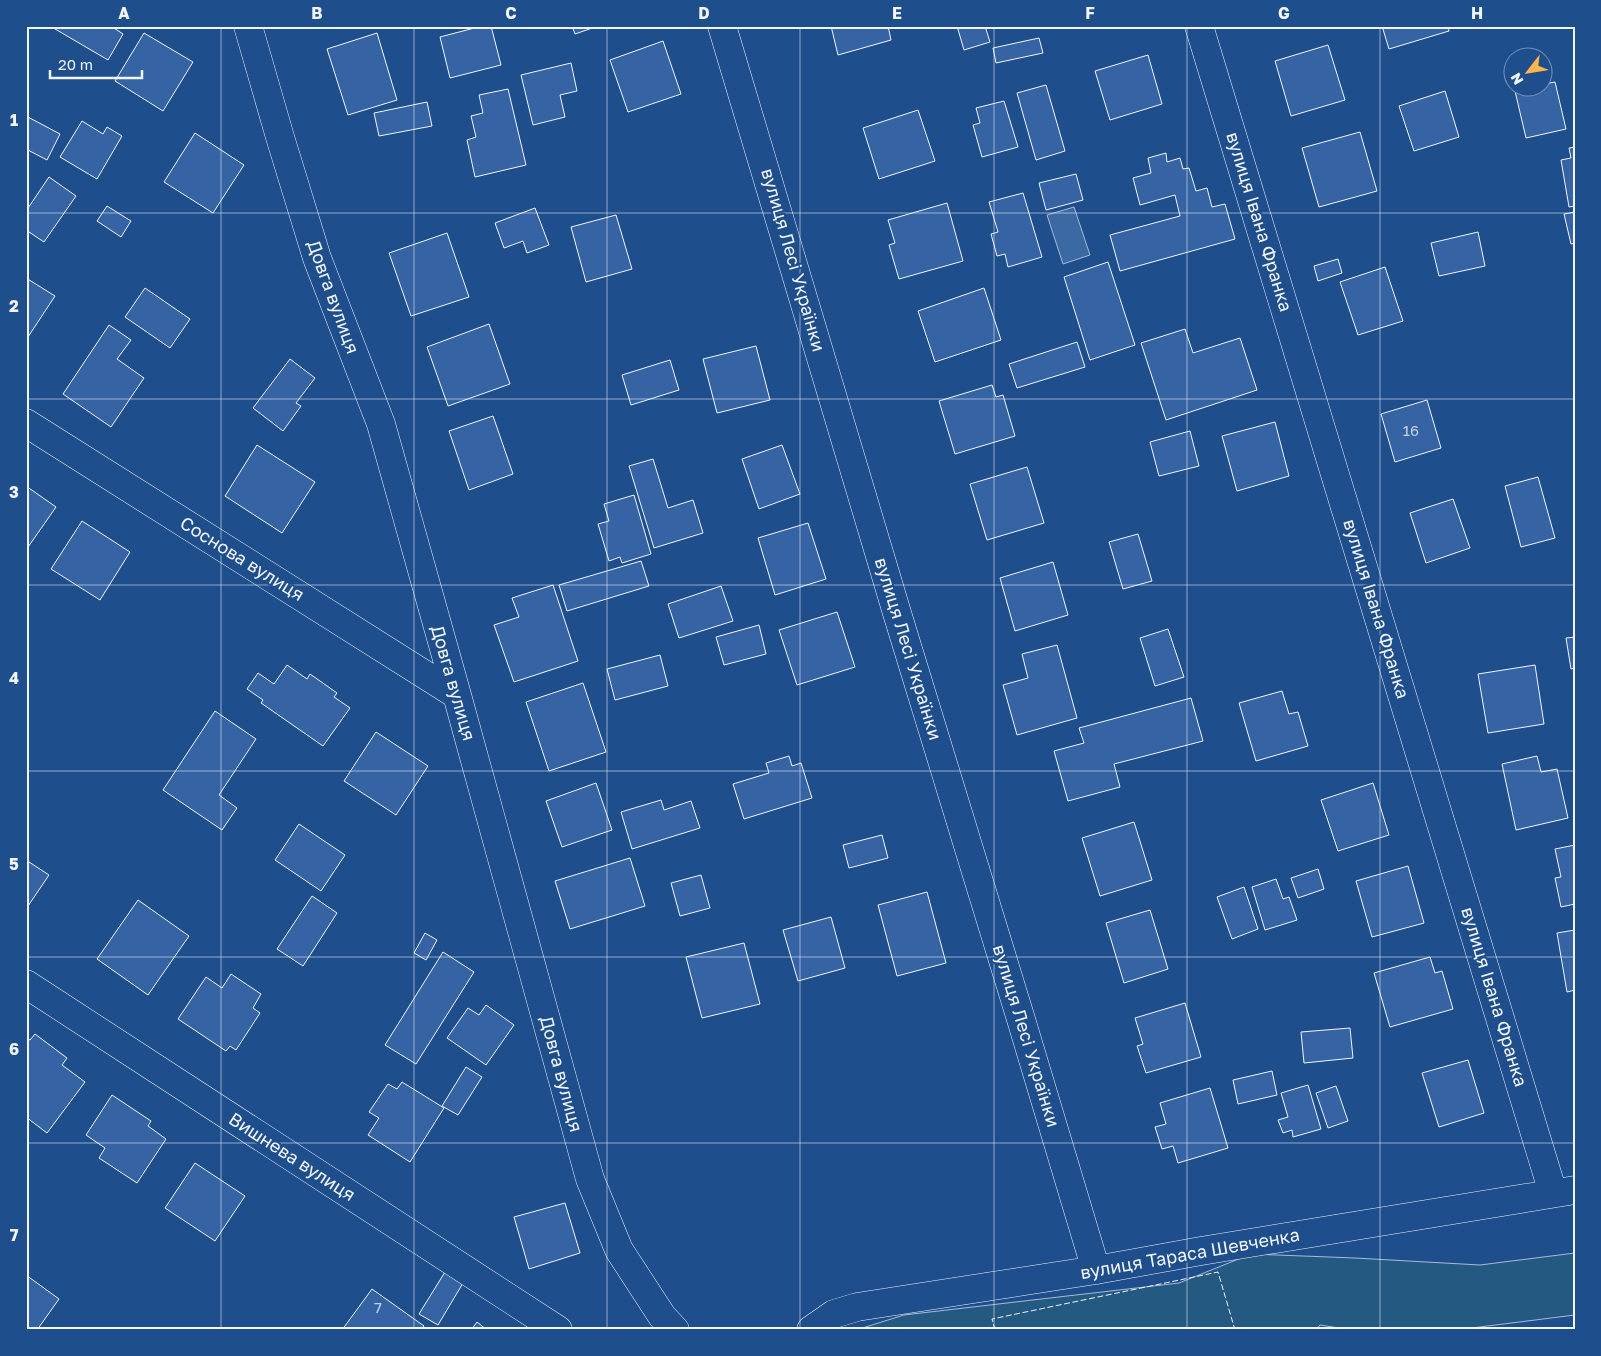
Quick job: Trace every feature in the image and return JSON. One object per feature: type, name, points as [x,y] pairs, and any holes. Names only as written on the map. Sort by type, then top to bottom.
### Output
[{"type":"street","name":"Довга вулиця","points":[[248,26],[317,258],[380,424],[457,695],[590,1179],[618,1250],[662,1316],[675,1330]]},
{"type":"street","name":"вулиця Лесі Українки","points":[[722,26],[891,594],[1096,1270]]},
{"type":"street","name":"вулиця Івана Франка","points":[[1199,26],[1564,1191]]},
{"type":"street","name":"Соснова вулиця","points":[[26,423],[457,695]]},
{"type":"street","name":"Вишнева вулиця","points":[[26,984],[558,1330]]},
{"type":"street","name":"вулиця Тараса Шевченка","points":[[811,1330],[834,1314],[857,1307],[1096,1270],[1564,1191]]},
{"type":"shaded area","points":[[1074,207],[1090,255],[1063,264],[1047,215]]},
{"type":"shaded area","points":[[1575,1253],[1575,1315],[1456,1330],[1352,1330],[1320,1325],[1316,1330],[856,1330],[904,1315],[1179,1283],[1251,1254],[1480,1265]]},
{"type":"building","points":[[50,26],[111,26],[123,34],[108,60]]},
{"type":"building","points":[[482,26],[491,26],[501,65],[450,78],[440,37]]},
{"type":"building","points":[[572,26],[598,26],[575,34]]},
{"type":"building","points":[[831,26],[888,26],[891,40],[838,55]]},
{"type":"building","points":[[957,26],[985,26],[990,42],[964,50]]},
{"type":"building","points":[[1382,26],[1448,26],[1449,31],[1389,49]]},
{"type":"building","points":[[144,33],[193,62],[163,111],[115,81]]},
{"type":"building","points":[[377,33],[397,100],[348,115],[327,49]]},
{"type":"building","points":[[1039,38],[1043,53],[996,63],[993,48]]},
{"type":"building","points":[[663,41],[681,94],[628,112],[610,60]]},
{"type":"building","points":[[1328,45],[1345,100],[1291,116],[1275,61]]},
{"type":"building","points":[[1148,55],[1162,104],[1110,120],[1095,71]]},
{"type":"building","points":[[571,63],[577,91],[560,95],[565,117],[533,125],[521,75]]},
{"type":"building","points":[[1554,82],[1566,129],[1526,138],[1517,98],[1554,98]]},
{"type":"building","points":[[1046,85],[1065,151],[1036,160],[1017,93]]},
{"type":"building","points":[[508,89],[526,165],[475,177],[467,140],[476,137],[471,116],[483,113],[479,95]]},
{"type":"building","points":[[1445,91],[1459,137],[1414,151],[1399,106]]},
{"type":"building","points":[[1004,101],[1018,147],[982,157],[973,125],[980,123],[976,108]]},
{"type":"building","points":[[427,102],[432,126],[379,136],[374,113]]},
{"type":"building","points":[[918,110],[935,161],[879,179],[863,128]]},
{"type":"building","points":[[26,116],[60,134],[47,160],[26,149]]},
{"type":"building","points":[[82,121],[103,134],[107,127],[122,136],[97,179],[60,157]]},
{"type":"building","points":[[1360,132],[1377,191],[1319,207],[1302,148]]},
{"type":"building","points":[[195,133],[244,165],[213,213],[164,182]]},
{"type":"building","points":[[1575,147],[1575,206],[1569,207],[1561,160],[1571,158],[1569,148]]},
{"type":"building","points":[[1166,153],[1167,162],[1180,158],[1183,169],[1189,168],[1196,191],[1207,188],[1212,207],[1225,204],[1235,239],[1120,271],[1110,235],[1180,216],[1175,195],[1140,205],[1133,178],[1151,173],[1148,158]]},
{"type":"building","points":[[1076,174],[1083,200],[1046,210],[1039,183]]},
{"type":"building","points":[[49,177],[76,196],[44,242],[26,230],[26,211]]},
{"type":"building","points":[[1023,193],[1042,257],[1008,267],[1005,254],[997,256],[991,234],[998,232],[989,202]]},
{"type":"building","points":[[947,203],[963,261],[899,279],[889,245],[895,243],[888,220]]},
{"type":"building","points":[[107,206],[131,221],[121,237],[97,221]]},
{"type":"building","points":[[535,208],[549,245],[527,253],[523,241],[504,248],[495,223]]},
{"type":"building","points":[[1575,212],[1575,243],[1571,244],[1564,214]]},
{"type":"building","points":[[616,215],[632,269],[586,282],[571,227]]},
{"type":"building","points":[[1478,232],[1485,266],[1439,276],[1431,243]]},
{"type":"building","points":[[447,233],[469,297],[411,316],[389,253]]},
{"type":"building","points":[[1338,259],[1342,273],[1318,281],[1314,266]]},
{"type":"building","points":[[1108,262],[1135,345],[1090,360],[1064,277]]},
{"type":"building","points":[[1385,267],[1403,321],[1358,335],[1340,282]]},
{"type":"building","points":[[26,278],[55,296],[26,340]]},
{"type":"building","points":[[145,288],[190,319],[170,348],[125,317]]},
{"type":"building","points":[[984,288],[1001,340],[935,362],[918,311]]},
{"type":"building","points":[[489,324],[510,384],[448,406],[427,347]]},
{"type":"building","points":[[109,325],[131,340],[117,359],[144,378],[111,427],[63,394]]},
{"type":"building","points":[[1185,329],[1193,353],[1240,338],[1257,390],[1166,420],[1141,343]]},
{"type":"building","points":[[1077,342],[1085,367],[1017,388],[1009,364]]},
{"type":"building","points":[[756,346],[770,400],[717,413],[703,359]]},
{"type":"building","points":[[290,359],[315,378],[296,403],[301,406],[283,431],[253,408]]},
{"type":"building","points":[[670,360],[679,390],[631,405],[622,375]]},
{"type":"building","points":[[992,385],[996,397],[1003,395],[1015,436],[955,454],[939,401]]},
{"type":"building","points":[[1427,400],[1441,448],[1395,462],[1381,414]]},
{"type":"building","points":[[493,416],[513,474],[469,490],[449,431]]},
{"type":"building","points":[[1275,422],[1289,476],[1237,491],[1222,436]]},
{"type":"building","points":[[1190,431],[1199,466],[1159,476],[1150,442]]},
{"type":"building","points":[[257,445],[315,482],[282,533],[225,496]]},
{"type":"building","points":[[782,445],[800,494],[759,509],[742,459]]},
{"type":"building","points":[[653,459],[668,508],[693,500],[703,533],[654,548],[629,466]]},
{"type":"building","points":[[1027,467],[1044,523],[987,540],[970,484]]},
{"type":"building","points":[[1538,477],[1555,538],[1521,547],[1505,486]]},
{"type":"building","points":[[26,486],[56,507],[26,550]]},
{"type":"building","points":[[634,495],[651,554],[622,563],[620,557],[609,561],[598,524],[609,521],[604,504]]},
{"type":"building","points":[[1453,499],[1470,548],[1426,563],[1410,513]]},
{"type":"building","points":[[82,521],[130,552],[100,600],[51,569]]},
{"type":"building","points":[[808,523],[826,579],[775,595],[758,538]]},
{"type":"building","points":[[1138,534],[1152,581],[1123,589],[1109,542]]},
{"type":"building","points":[[641,561],[649,586],[567,611],[559,585]]},
{"type":"building","points":[[1053,562],[1068,615],[1015,631],[1000,578]]},
{"type":"building","points":[[553,585],[578,661],[514,682],[494,625],[519,617],[512,598]]},
{"type":"building","points":[[721,586],[733,621],[679,638],[668,604]]},
{"type":"building","points":[[837,612],[855,667],[797,685],[779,630]]},
{"type":"building","points":[[759,625],[766,654],[724,665],[716,637]]},
{"type":"building","points":[[1168,629],[1184,677],[1155,686],[1140,638]]},
{"type":"building","points":[[1575,637],[1575,668],[1571,669],[1566,638]]},
{"type":"building","points":[[1057,645],[1077,718],[1017,735],[1003,685],[1028,678],[1022,654]]},
{"type":"building","points":[[660,655],[668,686],[615,700],[607,669]]},
{"type":"building","points":[[287,665],[307,679],[310,674],[337,693],[334,697],[350,708],[323,746],[261,703],[263,700],[247,689],[258,673],[274,684]]},
{"type":"building","points":[[1535,665],[1544,724],[1488,733],[1478,674]]},
{"type":"building","points":[[583,683],[606,752],[549,771],[526,702]]},
{"type":"building","points":[[1282,691],[1289,714],[1298,712],[1308,746],[1256,761],[1239,703]]},
{"type":"building","points":[[1191,698],[1203,741],[1114,764],[1120,787],[1068,801],[1054,751],[1084,743],[1079,728]]},
{"type":"building","points":[[215,711],[256,739],[219,795],[237,808],[222,830],[163,790]]},
{"type":"building","points":[[376,732],[428,766],[396,815],[344,781]]},
{"type":"building","points":[[789,756],[792,766],[801,763],[812,798],[744,819],[733,784],[769,773],[766,763]]},
{"type":"building","points":[[1537,756],[1541,772],[1557,769],[1568,818],[1516,830],[1502,764]]},
{"type":"building","points":[[596,783],[612,830],[562,847],[546,801]]},
{"type":"building","points":[[1373,783],[1389,835],[1338,851],[1321,800]]},
{"type":"building","points":[[661,800],[664,810],[691,801],[700,828],[632,849],[621,812]]},
{"type":"building","points":[[1134,822],[1152,880],[1100,896],[1082,838]]},
{"type":"building","points":[[299,824],[345,855],[321,891],[275,860]]},
{"type":"building","points":[[882,835],[888,858],[849,868],[843,845]]},
{"type":"building","points":[[1575,845],[1575,904],[1561,907],[1555,878],[1561,877],[1555,849]]},
{"type":"building","points":[[630,858],[645,906],[570,929],[555,881]]},
{"type":"building","points":[[26,860],[49,875],[26,909]]},
{"type":"building","points":[[1408,866],[1424,923],[1372,937],[1356,881]]},
{"type":"building","points":[[1318,869],[1324,889],[1298,898],[1291,878]]},
{"type":"building","points":[[701,875],[710,908],[680,916],[671,883]]},
{"type":"building","points":[[1276,879],[1283,899],[1289,897],[1297,920],[1265,930],[1252,887]]},
{"type":"building","points":[[1244,887],[1258,929],[1232,939],[1217,897]]},
{"type":"building","points":[[927,892],[946,963],[897,976],[878,905]]},
{"type":"building","points":[[312,896],[337,913],[303,966],[277,949]]},
{"type":"building","points":[[138,900],[189,936],[148,995],[97,959]]},
{"type":"building","points":[[1150,910],[1168,969],[1124,983],[1106,923]]},
{"type":"building","points":[[831,917],[845,968],[798,981],[783,930]]},
{"type":"building","points":[[1575,930],[1575,990],[1567,992],[1557,933]]},
{"type":"building","points":[[425,933],[437,940],[426,960],[414,953]]},
{"type":"building","points":[[744,943],[760,1004],[702,1018],[686,957]]},
{"type":"building","points":[[443,952],[474,972],[416,1064],[385,1045]]},
{"type":"building","points":[[1430,957],[1435,973],[1442,971],[1453,1009],[1390,1027],[1374,973]]},
{"type":"building","points":[[231,974],[261,994],[253,1008],[260,1013],[236,1050],[230,1046],[226,1051],[178,1019],[206,977],[222,988]]},
{"type":"building","points":[[1185,1003],[1201,1057],[1146,1073],[1137,1046],[1143,1044],[1135,1018]]},
{"type":"building","points":[[486,1005],[514,1025],[486,1065],[447,1038],[468,1008],[479,1015]]},
{"type":"building","points":[[1350,1028],[1353,1058],[1304,1063],[1301,1032]]},
{"type":"building","points":[[35,1034],[67,1058],[62,1065],[85,1082],[47,1133],[26,1117],[26,1038],[30,1040]]},
{"type":"building","points":[[1468,1060],[1484,1113],[1439,1127],[1422,1073]]},
{"type":"building","points":[[466,1067],[482,1077],[458,1115],[442,1106]]},
{"type":"building","points":[[1272,1071],[1277,1095],[1238,1104],[1233,1080]]},
{"type":"building","points":[[402,1082],[444,1108],[410,1162],[368,1135],[379,1118],[369,1112],[388,1084],[397,1089]]},
{"type":"building","points":[[1308,1085],[1321,1129],[1293,1137],[1292,1130],[1283,1133],[1278,1120],[1288,1117],[1281,1093]]},
{"type":"building","points":[[1336,1086],[1348,1121],[1328,1128],[1316,1093]]},
{"type":"building","points":[[1210,1088],[1228,1148],[1178,1163],[1173,1146],[1162,1149],[1155,1127],[1166,1124],[1160,1103]]},
{"type":"building","points":[[112,1095],[151,1121],[148,1126],[166,1139],[137,1183],[99,1158],[105,1148],[86,1135]]},
{"type":"building","points":[[195,1163],[245,1196],[215,1241],[165,1208]]},
{"type":"building","points":[[565,1203],[580,1253],[529,1269],[514,1217]]},
{"type":"building","points":[[445,1272],[463,1283],[438,1325],[419,1314]]},
{"type":"building","points":[[26,1275],[59,1299],[37,1330],[26,1330]]},
{"type":"building","points":[[372,1289],[424,1326],[421,1330],[342,1330]]},
{"type":"building","points":[[477,1322],[487,1330],[471,1330]]},
{"type":"fence","points":[[995,1330],[992,1319],[1218,1272],[1235,1330]]}]
